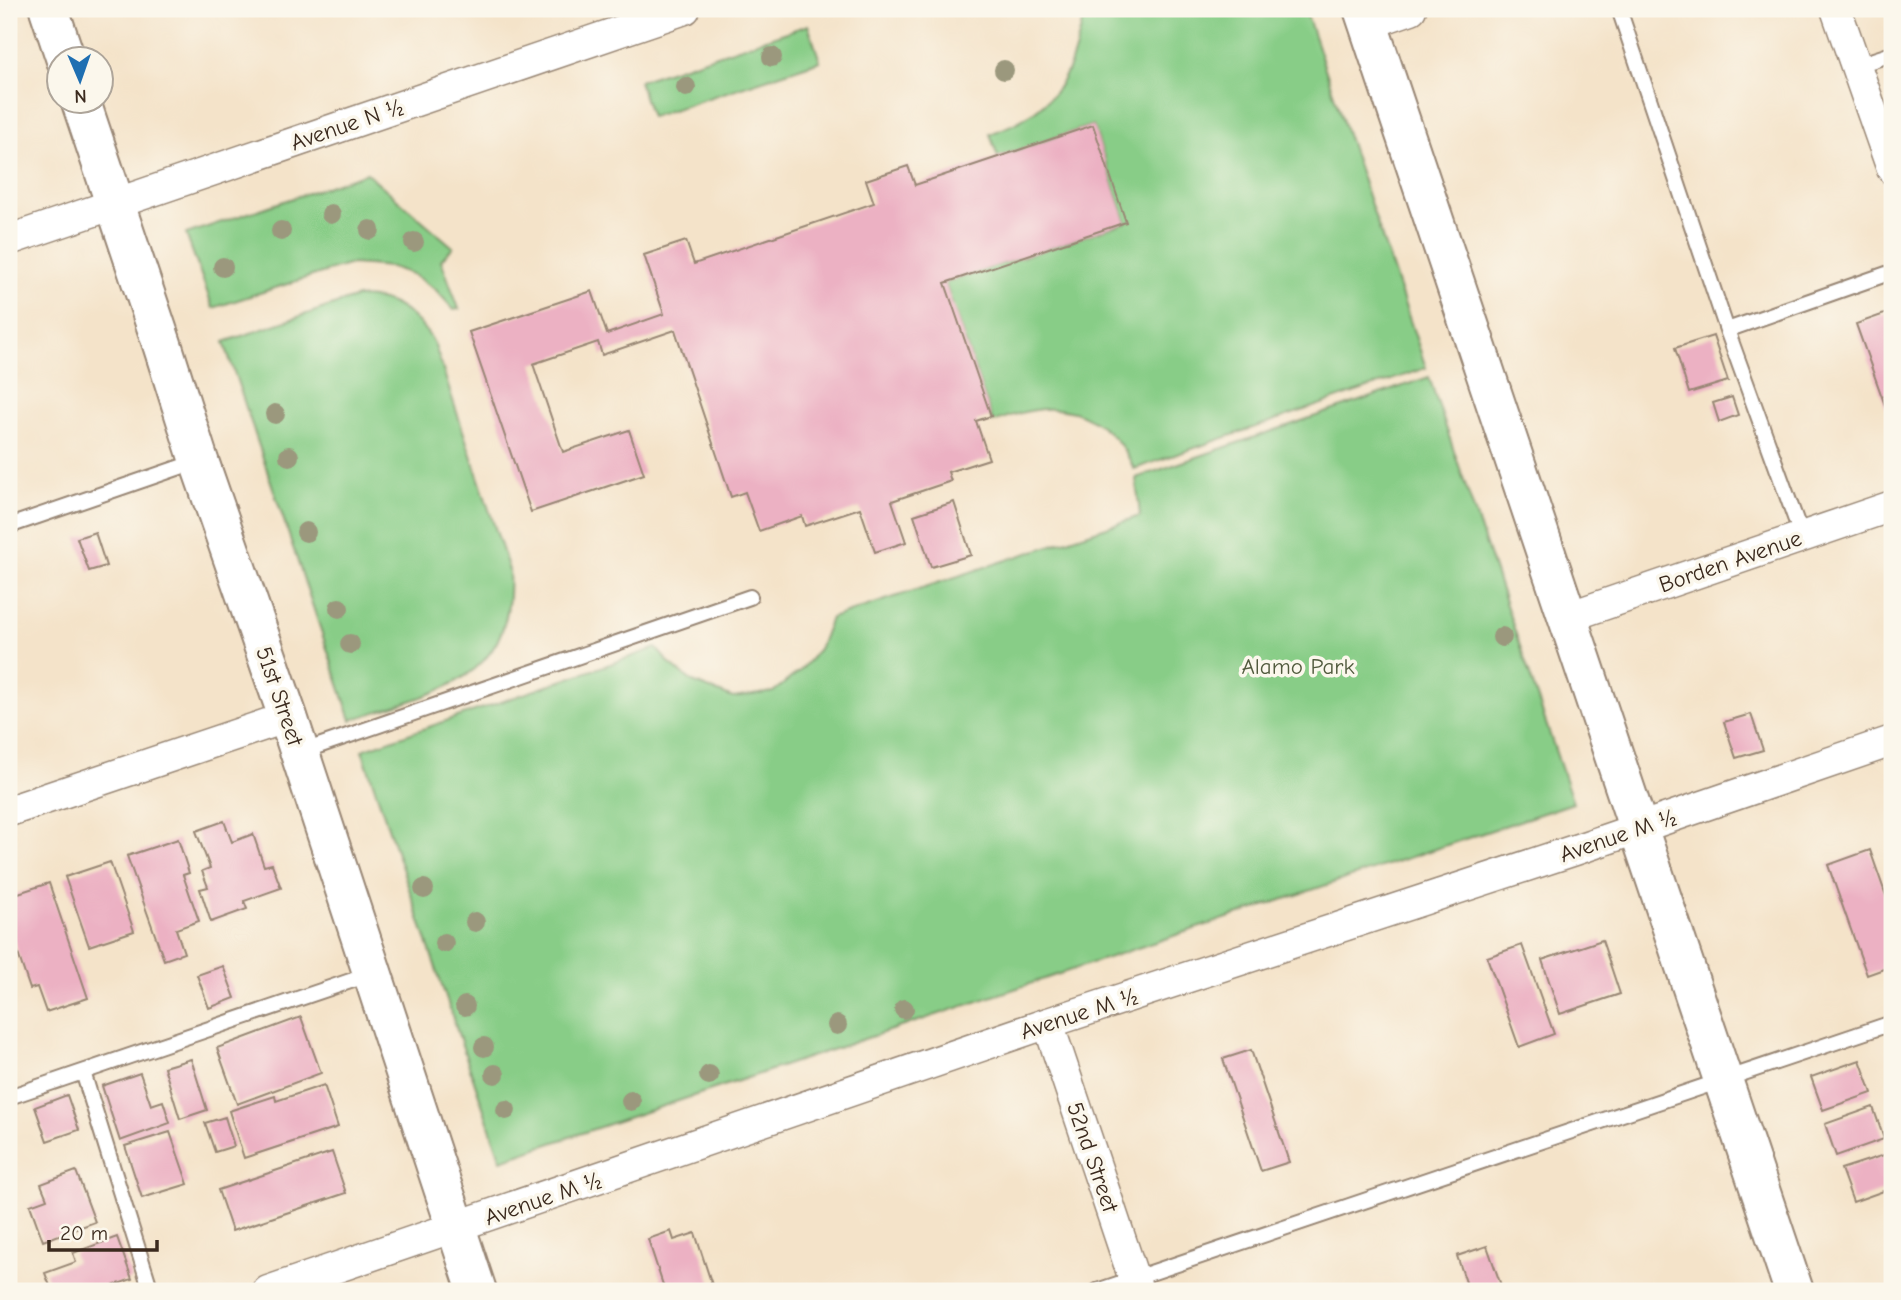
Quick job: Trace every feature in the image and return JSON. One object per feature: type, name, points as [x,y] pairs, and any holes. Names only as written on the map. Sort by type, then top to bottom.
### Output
[{"type":"main road","points":[[49,9],[61,46]]},
{"type":"main road","points":[[1365,16],[1794,1291]]},
{"type":"main road","name":"51st Street","points":[[86,116],[477,1291]]},
{"type":"street","name":"Avenue N ½","points":[[9,240],[685,9]]},
{"type":"street","points":[[1365,16],[1411,9]]},
{"type":"street","points":[[1836,9],[1892,169]]},
{"type":"street","name":"Borden Avenue","points":[[1568,617],[1892,506]]},
{"type":"street","points":[[9,811],[294,735]]},
{"type":"street","name":"Avenue M ½","points":[[268,1291],[1048,1023],[1639,828],[1892,741]]},
{"type":"street","name":"52nd Street","points":[[1048,1023],[1136,1285]]},
{"type":"lane","points":[[1619,9],[1727,330],[1802,537]]},
{"type":"lane","points":[[1855,66],[1892,54]]},
{"type":"lane","points":[[1727,330],[1892,272]]},
{"type":"lane","points":[[9,526],[199,461]]},
{"type":"lane","points":[[294,735],[750,597]]},
{"type":"lane","points":[[9,1097],[372,974]]},
{"type":"lane","points":[[1097,1291],[1136,1285],[1892,1023]]},
{"type":"lane","points":[[83,1072],[151,1291]]},
{"type":"green space","points":[[1085,9],[1305,9],[1426,368],[1134,469],[1117,441],[1106,430],[1079,414],[1047,409],[1020,413],[993,422],[945,283],[1126,222],[1093,125],[998,157],[990,134],[1032,113],[1058,88],[1074,54]]},
{"type":"green space","points":[[808,25],[820,61],[651,117],[639,81]]},
{"type":"green space","points":[[367,173],[453,247],[441,260],[459,309],[454,310],[436,290],[412,274],[391,267],[351,264],[213,308],[186,234]]},
{"type":"green space","points":[[357,297],[370,297],[402,308],[419,323],[434,343],[509,570],[508,608],[499,637],[485,659],[465,676],[441,690],[351,720],[224,342]]},
{"type":"green space","name":"Alamo Park","points":[[1429,377],[1573,803],[501,1160],[362,750],[656,648],[670,664],[693,682],[733,698],[773,692],[801,670],[819,649],[831,618],[1140,516],[1136,478]]},
{"type":"building","points":[[1093,125],[1126,222],[945,283],[991,416],[976,421],[989,459],[948,472],[951,481],[892,501],[906,542],[875,552],[860,508],[805,526],[802,516],[759,531],[745,492],[731,497],[675,330],[602,355],[598,342],[533,364],[563,452],[629,430],[644,474],[531,512],[469,332],[592,291],[607,334],[664,314],[644,255],[686,241],[694,264],[874,203],[866,180],[908,166],[915,185]]},
{"type":"building","points":[[1890,312],[1892,319],[1892,425],[1856,324]]},
{"type":"building","points":[[1713,336],[1728,381],[1689,393],[1675,348]]},
{"type":"building","points":[[1732,397],[1738,415],[1719,422],[1713,403]]},
{"type":"building","points":[[954,502],[971,555],[931,567],[914,515]]},
{"type":"building","points":[[95,532],[106,566],[89,571],[77,538]]},
{"type":"building","points":[[1751,714],[1763,750],[1736,758],[1724,722]]},
{"type":"building","points":[[224,821],[232,842],[253,834],[264,866],[272,864],[281,888],[244,901],[247,909],[211,922],[200,889],[208,887],[202,871],[210,868],[196,831]]},
{"type":"building","points":[[178,839],[189,873],[183,875],[199,921],[176,929],[184,953],[164,960],[127,856]]},
{"type":"building","points":[[1870,850],[1892,913],[1892,966],[1867,975],[1828,865]]},
{"type":"building","points":[[110,862],[134,931],[89,946],[65,877]]},
{"type":"building","points":[[49,883],[88,998],[46,1012],[37,987],[30,989],[9,927],[9,896]]},
{"type":"building","points":[[1602,940],[1620,994],[1560,1014],[1542,960]]},
{"type":"building","points":[[1522,945],[1554,1034],[1519,1047],[1487,957]]},
{"type":"building","points":[[223,966],[235,998],[209,1008],[197,975]]},
{"type":"building","points":[[301,1017],[321,1073],[237,1104],[217,1048]]},
{"type":"building","points":[[1251,1050],[1289,1162],[1261,1171],[1223,1059]]},
{"type":"building","points":[[191,1059],[207,1110],[180,1119],[164,1067]]},
{"type":"building","points":[[1860,1060],[1872,1093],[1823,1110],[1811,1077]]},
{"type":"building","points":[[140,1073],[151,1105],[163,1101],[170,1123],[120,1141],[102,1086]]},
{"type":"building","points":[[324,1085],[338,1127],[244,1158],[229,1111],[275,1096],[276,1101]]},
{"type":"building","points":[[67,1095],[79,1130],[47,1141],[35,1107]]},
{"type":"building","points":[[1873,1107],[1884,1139],[1836,1156],[1825,1124]]},
{"type":"building","points":[[225,1117],[234,1146],[215,1152],[205,1123]]},
{"type":"building","points":[[170,1132],[188,1184],[142,1198],[125,1146]]},
{"type":"building","points":[[332,1152],[346,1193],[232,1231],[218,1190]]},
{"type":"building","points":[[1890,1153],[1892,1188],[1853,1202],[1841,1169]]},
{"type":"building","points":[[76,1171],[95,1222],[43,1241],[30,1205],[47,1199],[41,1184]]},
{"type":"building","points":[[671,1231],[674,1240],[695,1233],[714,1291],[665,1291],[648,1239]]},
{"type":"building","points":[[117,1237],[132,1279],[99,1291],[52,1291],[45,1273],[76,1262],[73,1253]]},
{"type":"building","points":[[1487,1246],[1503,1291],[1469,1291],[1457,1256]]}]
